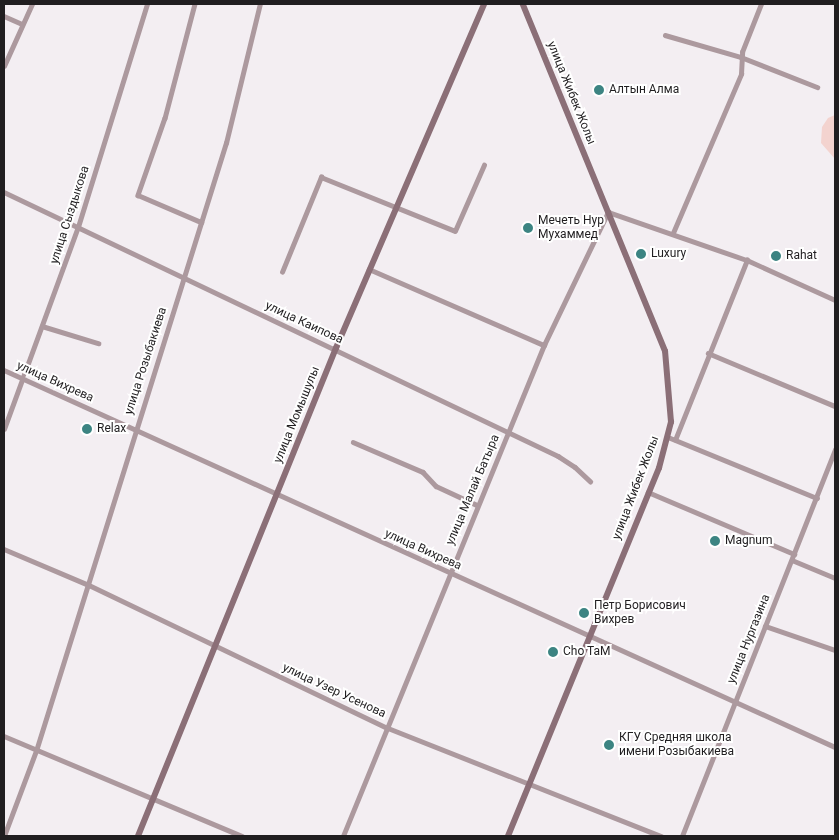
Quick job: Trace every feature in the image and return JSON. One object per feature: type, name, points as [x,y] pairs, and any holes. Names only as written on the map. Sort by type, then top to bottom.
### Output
[{"type":"street","points":[[4,66],[32,4]]},
{"type":"street","name":"улица Сыздыкова","points":[[4,429],[78,228],[146,4]]},
{"type":"street","points":[[195,4],[165,118],[138,195],[201,222]]},
{"type":"street","name":"улица Розыбакиева","points":[[4,836],[36,751],[89,585],[135,428],[226,144],[260,4]]},
{"type":"street","name":"улица Момышулы","points":[[138,836],[336,348],[484,4]]},
{"type":"street","name":"улица Жибек Жолы","points":[[508,836],[648,492],[672,439],[671,401],[665,351],[523,4]]},
{"type":"street","points":[[673,233],[740,74],[741,57],[761,4]]},
{"type":"street","points":[[4,16],[22,24]]},
{"type":"street","points":[[665,35],[741,57],[817,87]]},
{"type":"street","points":[[282,272],[321,176],[455,231],[484,165]]},
{"type":"street","name":"улица Каипова","points":[[4,192],[184,279],[336,348],[508,432],[576,467],[590,482]]},
{"type":"street","points":[[608,212],[747,260],[835,300]]},
{"type":"street","name":"улица Малай Батыра","points":[[343,836],[449,573],[544,346],[608,212]]},
{"type":"street","points":[[747,260],[672,439],[817,498]]},
{"type":"street","points":[[370,269],[544,346]]},
{"type":"street","points":[[42,326],[98,343]]},
{"type":"street","points":[[708,353],[835,406]]},
{"type":"street","name":"улица Вихрева","points":[[4,370],[135,428],[277,496],[736,700],[835,746]]},
{"type":"street","points":[[353,442],[423,472],[436,486],[477,505]]},
{"type":"street","name":"улица Нургазина","points":[[682,836],[835,449]]},
{"type":"street","points":[[648,492],[794,554]]},
{"type":"street","name":"улица Узер Усенова","points":[[4,549],[89,585],[388,728],[662,836]]},
{"type":"street","points":[[792,560],[835,578]]},
{"type":"street","points":[[765,626],[835,650]]},
{"type":"street","points":[[4,736],[242,836]]},
{"type":"shaded area","points":[[835,115],[835,159],[821,143],[822,127],[828,118]]},
{"type":"place","name":"Алтын Алма","points":[[599,90]]},
{"type":"place","name":"Мечеть Нур Мухаммед","points":[[528,228]]},
{"type":"place","name":"Luxury","points":[[641,254]]},
{"type":"place","name":"Rahat","points":[[776,256]]},
{"type":"place","name":"Relax","points":[[87,429]]},
{"type":"place","name":"Magnum","points":[[715,541]]},
{"type":"place","name":"Петр Борисович Вихрев","points":[[584,613]]},
{"type":"place","name":"Cho TaM","points":[[553,652]]},
{"type":"place","name":"КГУ Средняя школа имени Розыбакиева","points":[[609,745]]}]
